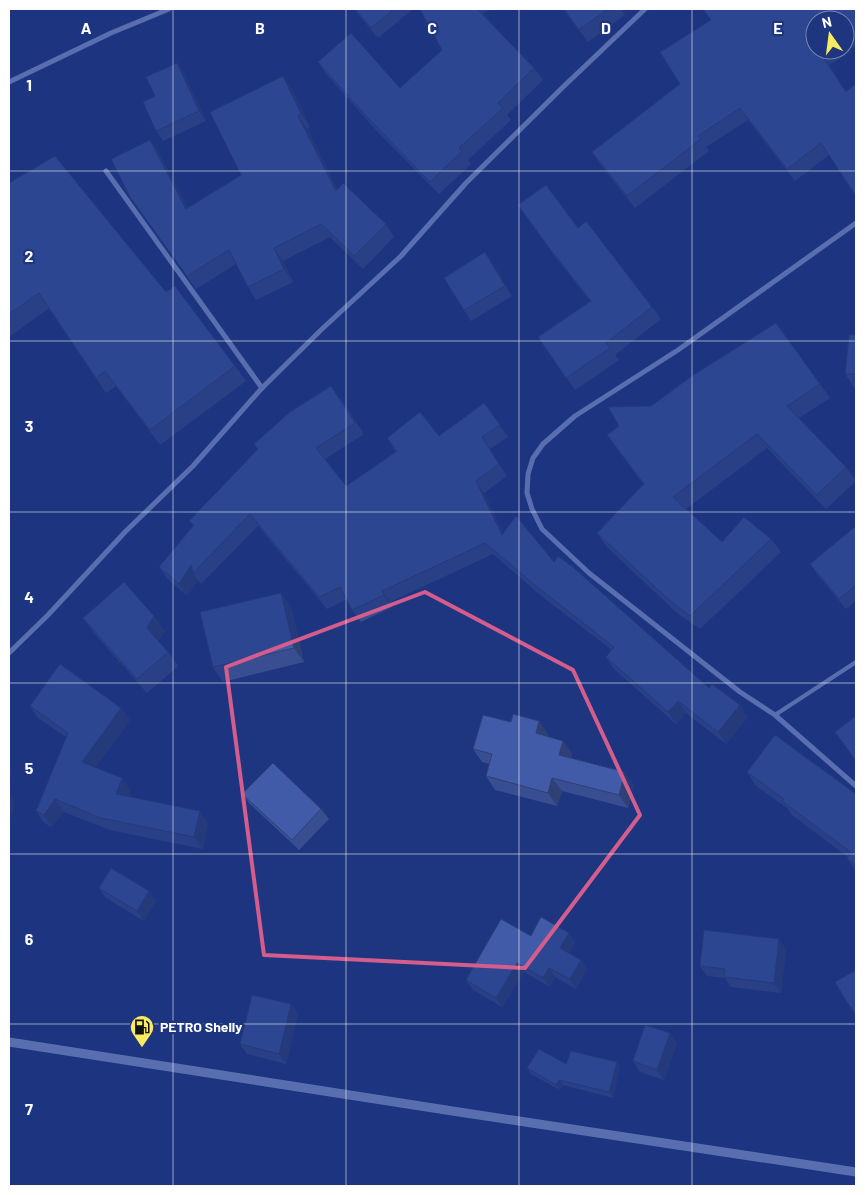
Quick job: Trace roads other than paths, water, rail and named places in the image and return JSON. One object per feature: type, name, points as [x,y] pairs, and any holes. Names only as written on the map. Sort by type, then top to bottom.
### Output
[{"type":"street","points":[[9,82],[111,33],[169,9]]},
{"type":"street","points":[[9,653],[48,615],[126,532],[194,466],[262,388],[401,256],[466,183],[645,9]]},
{"type":"street","points":[[106,171],[262,388]]},
{"type":"street","points":[[856,223],[678,350],[575,416],[543,444],[533,458],[528,474],[527,493],[542,530],[596,579],[740,692],[775,715],[856,786]]},
{"type":"street","points":[[9,1042],[856,1172]]},
{"type":"lane","points":[[775,715],[856,662]]},
{"type":"place","name":"PETRO Shelly","points":[[142,1048]]}]
